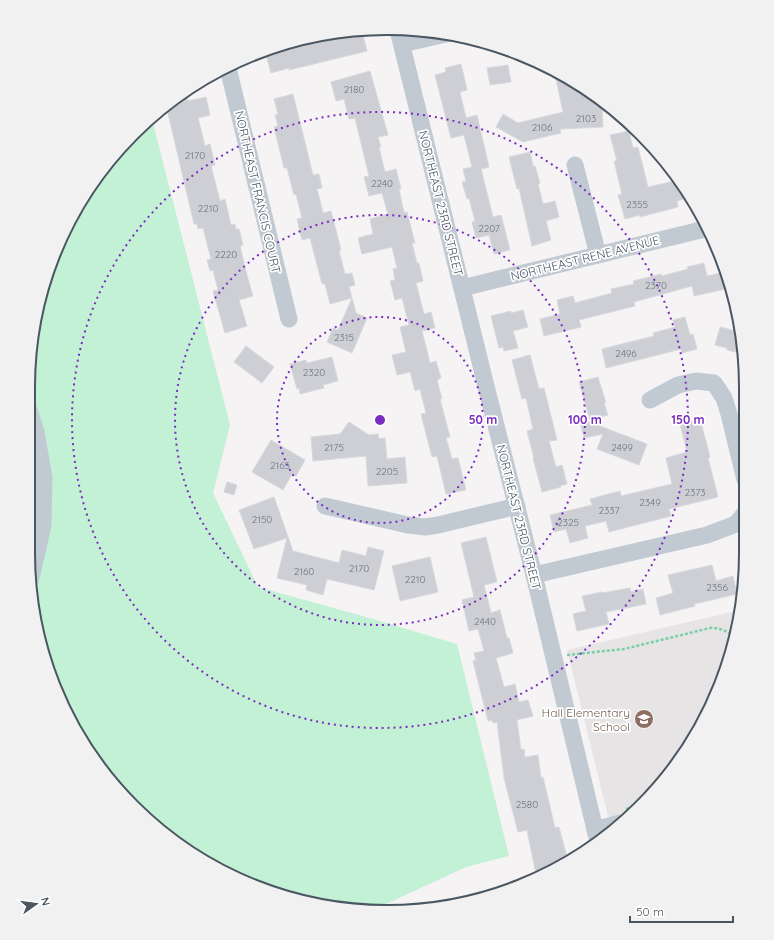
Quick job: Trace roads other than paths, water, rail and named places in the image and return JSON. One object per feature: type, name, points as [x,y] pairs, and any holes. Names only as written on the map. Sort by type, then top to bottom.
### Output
[{"type":"street","points":[[400,37],[412,36]]},
{"type":"street","name":"NORTHEAST 23RD STREET","points":[[400,37],[517,506],[597,835]]},
{"type":"street","name":"NORTHEAST FRANCIS COURT","points":[[229,72],[289,318]]},
{"type":"street","points":[[575,165],[598,255]]},
{"type":"street","name":"NORTHEAST RENE AVENUE","points":[[462,288],[702,229]]},
{"type":"street","points":[[650,400],[678,385],[696,381],[714,383],[724,398],[739,455]]},
{"type":"street","points":[[35,429],[44,478],[43,525],[35,559]]},
{"type":"street","points":[[325,506],[426,528],[517,506]]},
{"type":"street","points":[[534,575],[707,535],[736,524],[739,520]]},
{"type":"place","name":"Hall Elementary School","points":[[644,719]]}]
